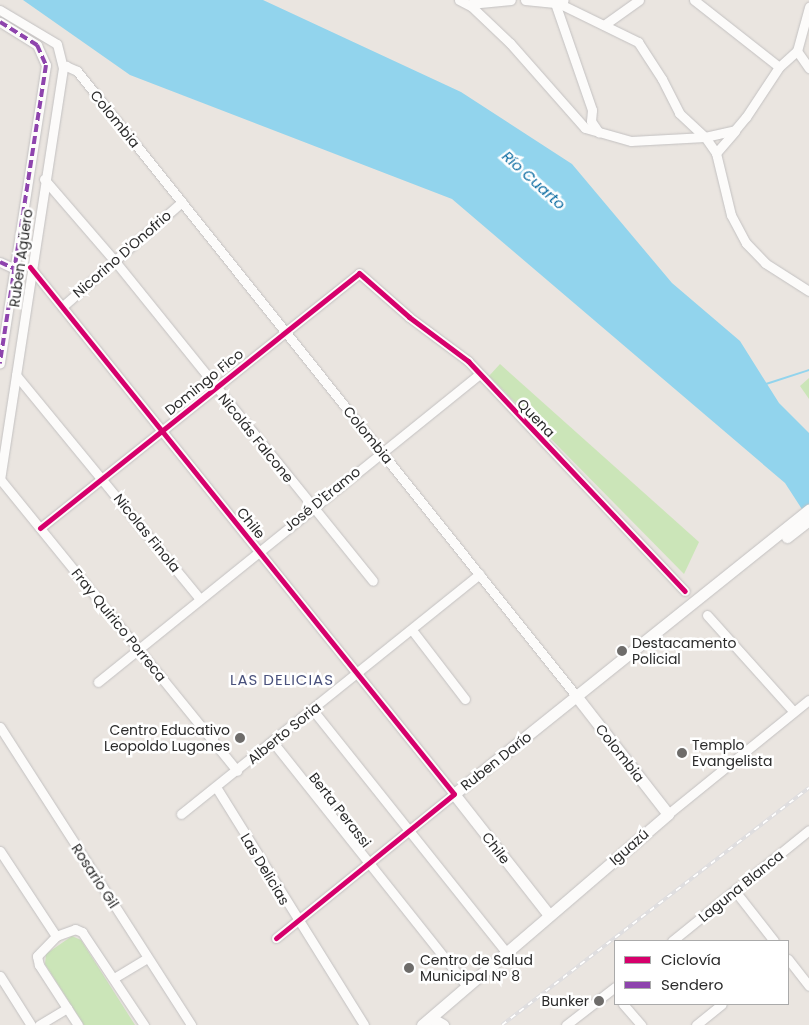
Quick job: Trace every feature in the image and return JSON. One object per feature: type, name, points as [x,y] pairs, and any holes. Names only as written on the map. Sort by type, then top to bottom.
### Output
[{"type":"main road","points":[[729,579],[809,510]]},
{"type":"main road","points":[[729,579],[809,520]]},
{"type":"main road","name":"Ruben Darío","points":[[454,794],[729,579]]},
{"type":"main road","name":"Colombia","points":[[577,697],[668,814]]},
{"type":"main road","name":"Chile","points":[[454,794],[549,915]]},
{"type":"main road","name":"Iguazú","points":[[439,1022],[452,998],[466,985],[668,814]]},
{"type":"main road","points":[[422,1025],[439,1022]]},
{"type":"street","points":[[459,0],[469,3],[511,0]]},
{"type":"street","points":[[525,0],[557,1],[638,42],[662,79],[679,113],[705,137],[716,153],[731,215],[746,243],[765,263],[809,291]]},
{"type":"street","points":[[604,25],[639,0]]},
{"type":"street","points":[[694,0],[779,68]]},
{"type":"street","points":[[557,1],[592,110],[591,121],[600,133]]},
{"type":"street","points":[[469,3],[510,43],[580,124],[600,133],[632,141],[705,137],[735,130]]},
{"type":"street","points":[[716,153],[735,130],[779,68],[797,51],[809,7]]},
{"type":"street","points":[[0,10],[57,44],[63,68]]},
{"type":"street","points":[[0,22],[37,45],[46,65],[15,270],[2,334],[0,362]]},
{"type":"street","points":[[797,51],[809,68]]},
{"type":"street","name":"Colombia","points":[[63,68],[66,66],[76,71],[577,697]]},
{"type":"street","name":"Ruben Agüero","points":[[0,479],[30,267],[63,68]]},
{"type":"street","name":"Nicolás Falcone","points":[[44,179],[114,260],[373,581]]},
{"type":"street","name":"Nicorino D'Onofrio","points":[[63,306],[182,202]]},
{"type":"street","points":[[0,262],[15,270]]},
{"type":"street","name":"Chile","points":[[30,267],[454,794]]},
{"type":"street","name":"Domingo Fico","points":[[40,528],[102,476],[359,273]]},
{"type":"street","name":"Quena","points":[[359,273],[409,317],[468,361],[478,375],[685,592]]},
{"type":"street","name":"Nicolas Finola","points":[[16,375],[102,476],[200,599]]},
{"type":"street","name":"José D'Eramo","points":[[98,682],[381,451],[478,375]]},
{"type":"street","name":"Fray Quirico Porreca","points":[[0,479],[237,771]]},
{"type":"street","name":"Alberto Soria","points":[[181,814],[357,675],[479,574]]},
{"type":"street","points":[[707,615],[793,711]]},
{"type":"street","points":[[412,630],[465,698]]},
{"type":"street","name":"Iguazú","points":[[668,814],[793,711],[809,700]]},
{"type":"street","points":[[312,709],[408,833],[506,952]]},
{"type":"street","name":"Rosario Gil","points":[[0,727],[191,1025]]},
{"type":"street","name":"Berta Perassi","points":[[272,741],[466,985]]},
{"type":"street","name":"Las Delicias","points":[[216,787],[296,921],[364,1025]]},
{"type":"street","name":"Ruben Darío","points":[[276,938],[369,865],[454,794]]},
{"type":"street","name":"Laguna Blanca","points":[[673,940],[809,830]]},
{"type":"street","points":[[0,852],[56,936]]},
{"type":"street","points":[[735,891],[773,940]]},
{"type":"street","points":[[78,1025],[39,965],[37,956],[56,936],[67,930],[82,932],[144,1025]]},
{"type":"street","points":[[114,978],[147,958]]},
{"type":"street","points":[[789,960],[809,986]]},
{"type":"street","points":[[0,976],[31,1025]]},
{"type":"street","points":[[566,1025],[614,990]]},
{"type":"street","points":[[624,1005],[641,1025]]},
{"type":"street","points":[[696,1025],[721,1005]]},
{"type":"street","points":[[39,1025],[67,1008]]},
{"type":"green space","points":[[500,364],[699,542],[684,574],[489,376]]},
{"type":"green space","points":[[809,378],[809,399],[800,386]]},
{"type":"green space","points":[[72,936],[81,940],[135,1025],[84,1025],[45,964],[46,954]]},
{"type":"water","name":"Río Cuarto","points":[[23,0],[263,0],[461,92],[572,164],[672,283],[740,341],[779,403],[809,433],[809,520],[785,483],[452,199],[130,75]]},
{"type":"waterway","points":[[766,384],[809,370]]},
{"type":"railway","points":[[502,1025],[809,788]]},
{"type":"marked path","points":[[0,22],[37,45],[46,65],[0,363]]},
{"type":"marked path","points":[[0,262],[15,269]]},
{"type":"cycle path","points":[[30,267],[454,794],[276,938]]},
{"type":"cycle path","points":[[40,528],[359,273],[409,317],[468,361],[685,591]]},
{"type":"place","name":"Destacamento Policial","points":[[622,651]]},
{"type":"place","name":"Centro Educativo Leopoldo Lugones","points":[[240,738]]},
{"type":"place","name":"Templo Evangelista","points":[[682,753]]},
{"type":"place","name":"Centro de Salud Municipal Nº 8","points":[[409,968]]},
{"type":"place","name":"Bunker","points":[[599,1001]]},
{"type":"district","name":"LAS DELICIAS","points":[[282,680]]}]
